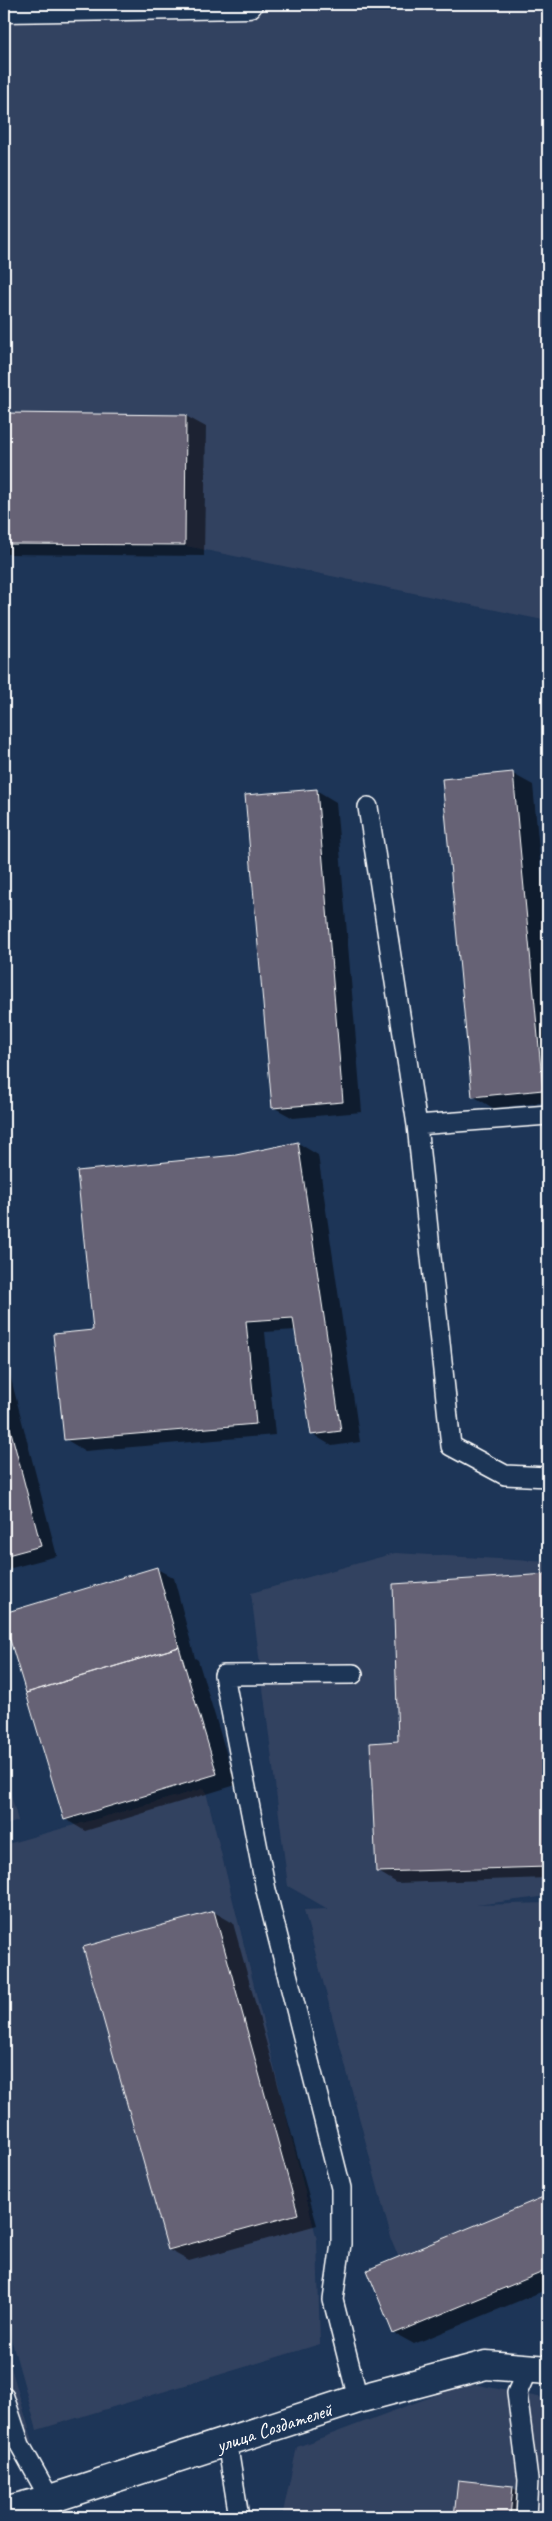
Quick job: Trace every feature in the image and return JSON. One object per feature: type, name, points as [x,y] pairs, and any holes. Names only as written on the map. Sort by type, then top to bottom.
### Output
[{"type":"street","points":[[4,8],[248,4]]},
{"type":"street","name":"улица Создателей","points":[[4,2511],[44,2509],[227,2442],[358,2400],[486,2365],[538,2369]]},
{"type":"lane","points":[[368,807],[417,1125],[452,1446],[505,1475],[548,1477]]},
{"type":"lane","points":[[417,1125],[548,1115]]},
{"type":"lane","points":[[353,1674],[224,1675],[266,1890],[341,2188],[341,2244],[333,2300],[358,2400]]},
{"type":"lane","points":[[526,2517],[528,2480],[517,2393],[538,2369]]},
{"type":"lane","points":[[4,2398],[44,2509]]},
{"type":"lane","points":[[227,2442],[239,2517]]},
{"type":"shaded area","points":[[4,4],[548,4],[548,621],[70,522],[4,517]]},
{"type":"shaded area","points":[[395,1553],[548,1562],[548,1896],[476,1905],[548,1903],[548,2264],[422,2312],[392,2241],[304,1910],[328,1909],[288,1886],[251,1593]]},
{"type":"shaded area","points":[[4,1769],[18,1821],[4,1826]]},
{"type":"shaded area","points":[[205,1788],[317,2240],[320,2344],[37,2430],[4,2314],[4,1845]]},
{"type":"shaded area","points":[[4,2344],[33,2442],[4,2450]]},
{"type":"shaded area","points":[[468,2383],[548,2399],[548,2517],[282,2517],[297,2447]]},
{"type":"building","points":[[4,413],[186,415],[185,545],[4,544]]},
{"type":"building","points":[[513,772],[543,1090],[472,1097],[442,779]]},
{"type":"building","points":[[317,789],[343,1102],[272,1108],[245,795]]},
{"type":"building","points":[[298,1142],[341,1431],[311,1435],[293,1318],[246,1321],[256,1424],[64,1440],[53,1334],[93,1330],[77,1171],[236,1155]]},
{"type":"building","points":[[4,1405],[41,1546],[4,1556]]},
{"type":"building","points":[[157,1567],[179,1647],[26,1693],[4,1620],[4,1613]]},
{"type":"building","points":[[548,1574],[548,1867],[376,1872],[370,1743],[398,1741],[393,1584]]},
{"type":"building","points":[[179,1647],[217,1774],[64,1820],[26,1693]]},
{"type":"building","points":[[214,1911],[298,2214],[168,2250],[83,1947]]},
{"type":"building","points":[[548,2195],[548,2270],[393,2334],[367,2270]]},
{"type":"building","points":[[458,2480],[513,2486],[510,2517],[454,2517]]}]
